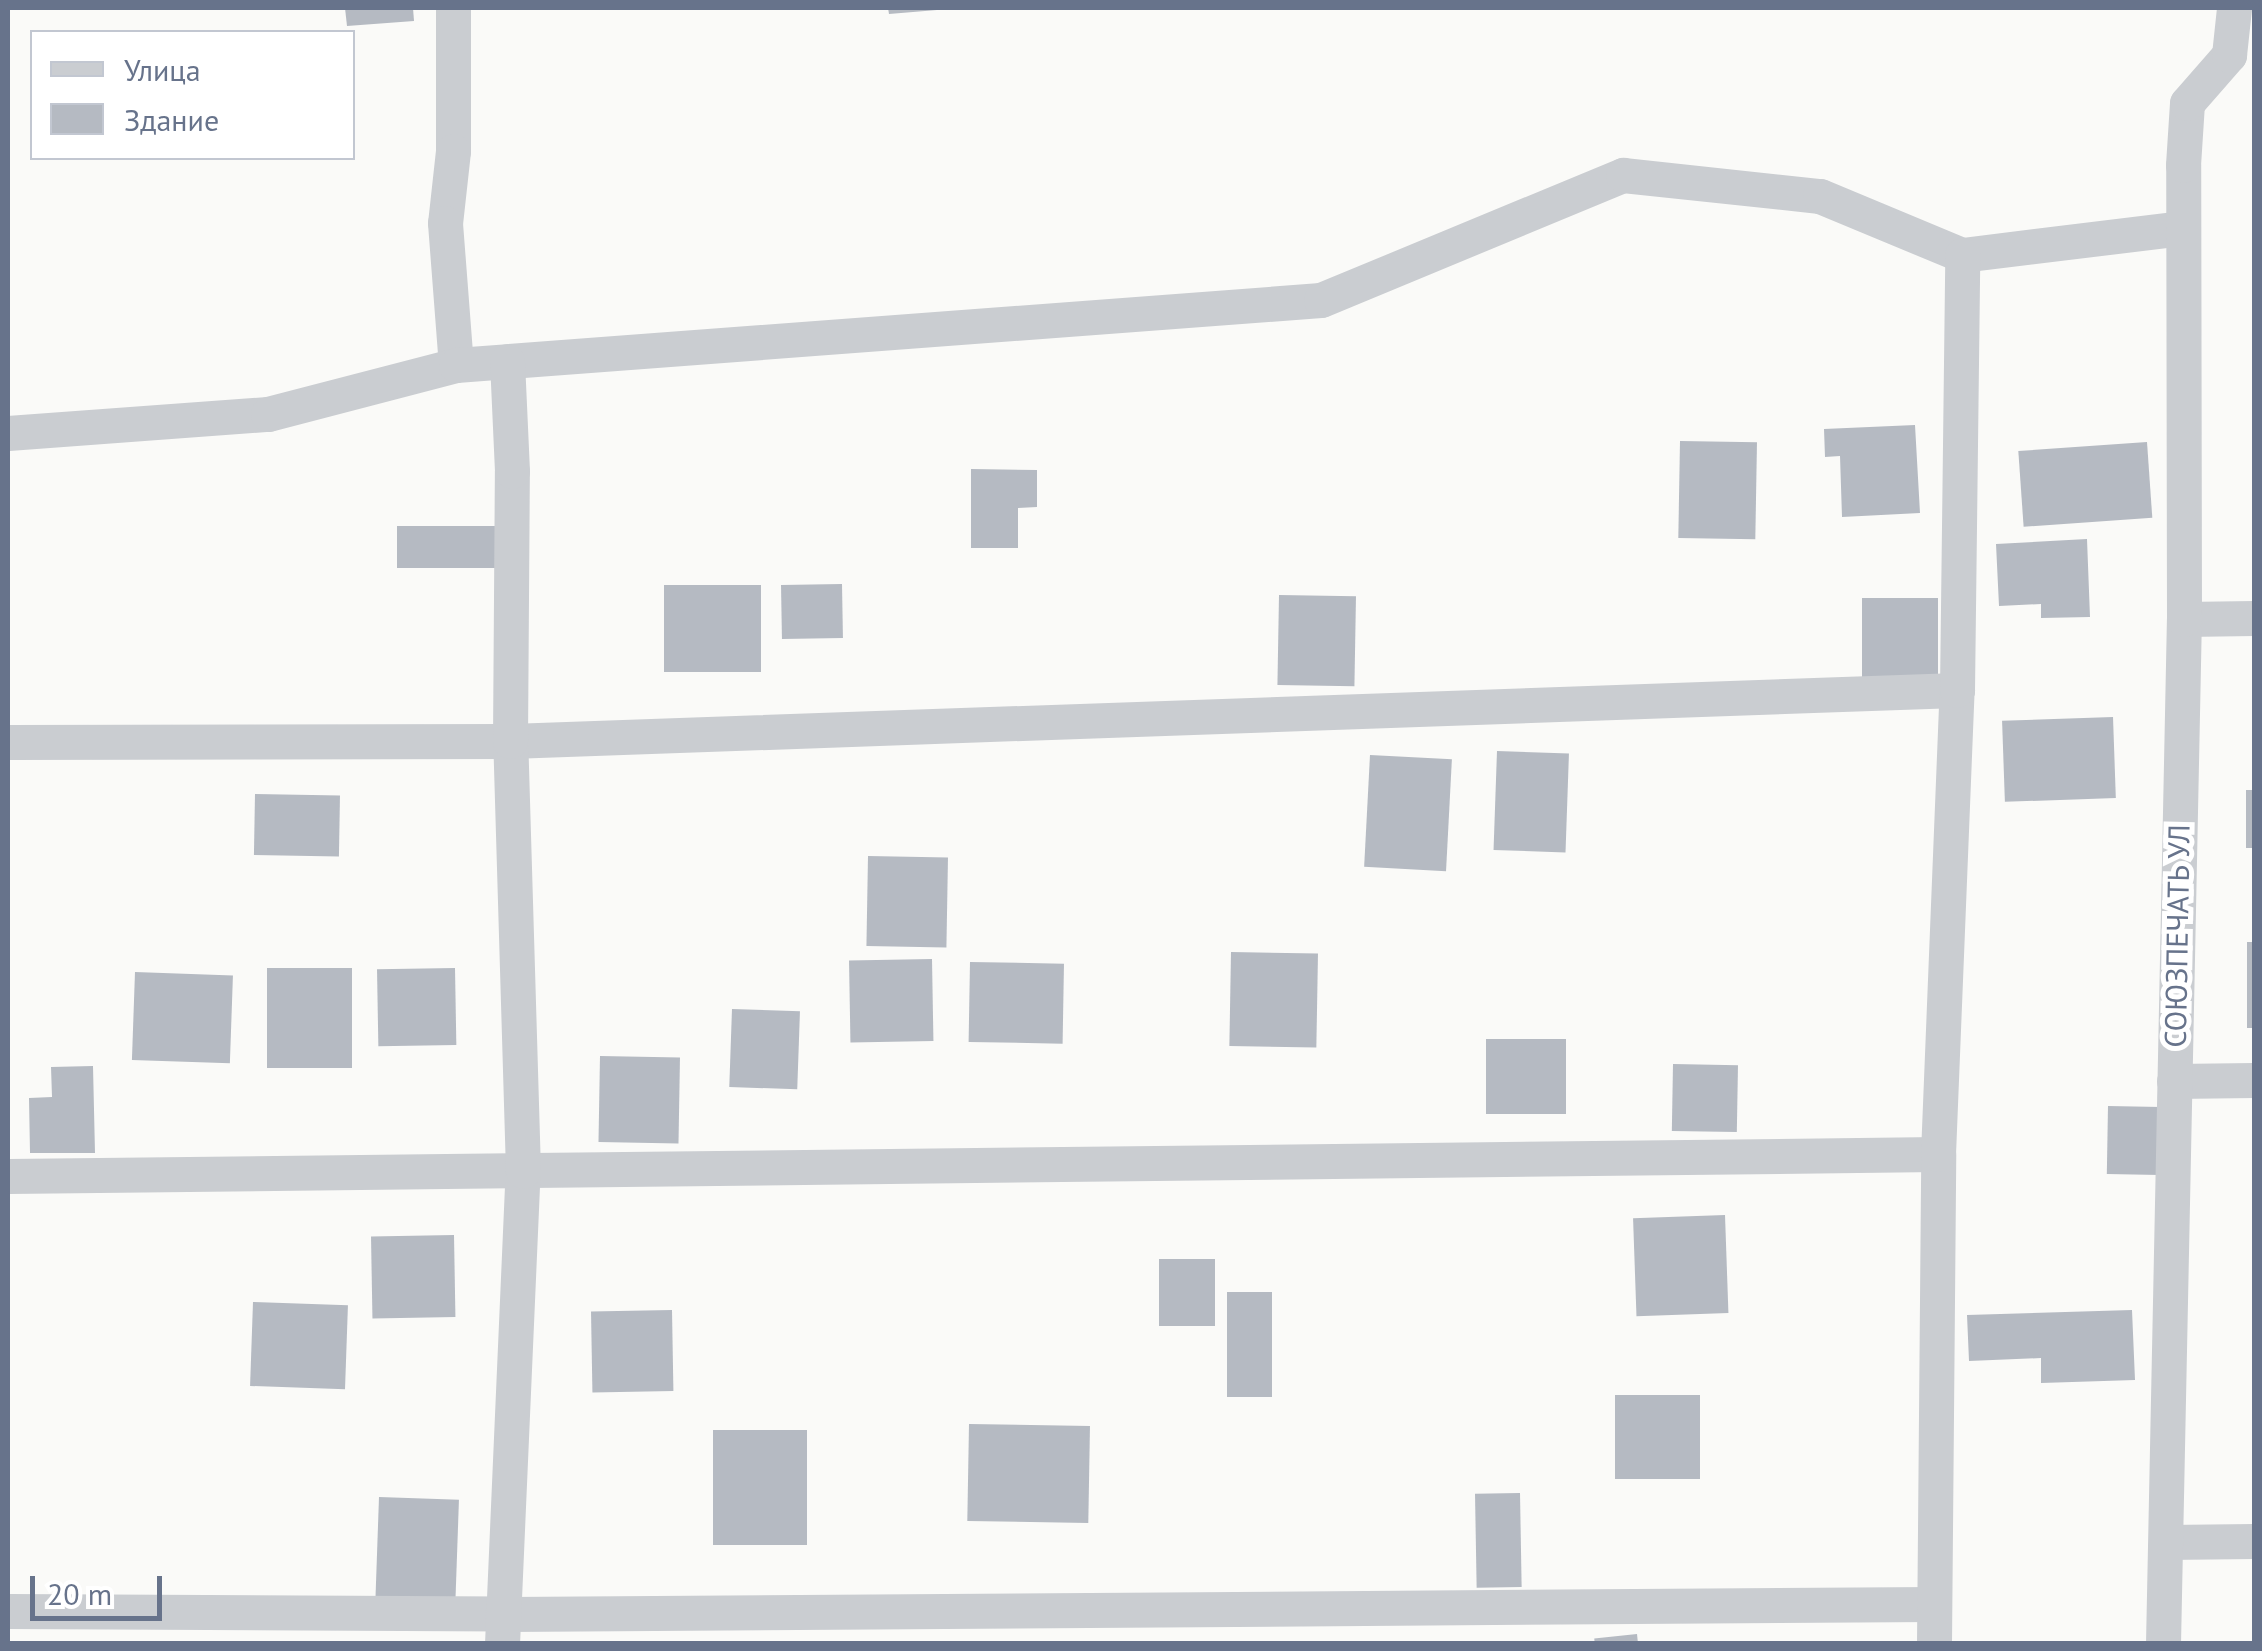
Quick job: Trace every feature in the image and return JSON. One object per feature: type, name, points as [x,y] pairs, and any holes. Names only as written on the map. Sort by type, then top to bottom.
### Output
[{"type":"street","points":[[454,8],[454,151],[445,223],[456,365]]},
{"type":"street","name":"СОЮЗПЕЧАТЬ УЛ","points":[[2163,1644],[2184,619],[2181,228],[2187,103],[2229,55],[2234,8]]},
{"type":"street","points":[[8,433],[268,414],[456,365],[1322,300],[1623,174],[1820,196],[1962,255],[2181,228]]},
{"type":"street","points":[[1934,1644],[1938,1154],[1957,690],[1962,255]]},
{"type":"street","points":[[502,1629],[523,1171],[510,741],[512,472],[507,361]]},
{"type":"street","points":[[2184,619],[2254,618]]},
{"type":"street","points":[[8,742],[510,741],[1957,690]]},
{"type":"street","points":[[2174,1081],[2254,1080]]},
{"type":"street","points":[[8,1176],[1938,1154]]},
{"type":"street","points":[[2166,1542],[2254,1541]]},
{"type":"street","points":[[8,1611],[502,1629],[1934,1604]]},
{"type":"building","points":[[345,8],[413,8],[414,21],[347,26]]},
{"type":"building","points":[[888,8],[937,8],[937,10],[889,14]]},
{"type":"building","points":[[1915,425],[1920,513],[1842,517],[1840,456],[1825,457],[1824,429]]},
{"type":"building","points":[[1680,441],[1757,442],[1755,539],[1678,538]]},
{"type":"building","points":[[2147,442],[2152,518],[2024,527],[2018,451]]},
{"type":"building","points":[[971,469],[1037,470],[1037,507],[1018,508],[1018,548],[971,548]]},
{"type":"building","points":[[397,526],[496,526],[496,568],[397,568]]},
{"type":"building","points":[[2087,539],[2090,617],[2041,618],[2041,604],[1999,606],[1996,544]]},
{"type":"building","points":[[842,584],[843,638],[782,639],[781,585]]},
{"type":"building","points":[[664,585],[761,585],[761,672],[664,672]]},
{"type":"building","points":[[1279,595],[1356,596],[1354,686],[1277,685]]},
{"type":"building","points":[[1862,598],[1938,598],[1938,677],[1862,677]]},
{"type":"building","points":[[2113,717],[2116,798],[2005,802],[2002,721]]},
{"type":"building","points":[[1497,751],[1569,754],[1566,852],[1494,850]]},
{"type":"building","points":[[1370,755],[1452,759],[1446,871],[1364,867]]},
{"type":"building","points":[[2246,790],[2254,790],[2254,848],[2246,848]]},
{"type":"building","points":[[255,794],[340,795],[339,856],[254,855]]},
{"type":"building","points":[[868,856],[948,857],[946,947],[866,946]]},
{"type":"building","points":[[2247,942],[2254,942],[2254,1028],[2247,1028]]},
{"type":"building","points":[[1231,952],[1318,954],[1316,1048],[1229,1046]]},
{"type":"building","points":[[932,959],[933,1041],[850,1042],[849,960]]},
{"type":"building","points":[[970,962],[1064,964],[1063,1044],[969,1042]]},
{"type":"building","points":[[267,968],[352,968],[352,1068],[267,1068]]},
{"type":"building","points":[[455,968],[456,1045],[378,1046],[377,969]]},
{"type":"building","points":[[135,972],[233,975],[230,1063],[132,1060]]},
{"type":"building","points":[[732,1009],[800,1011],[797,1089],[729,1087]]},
{"type":"building","points":[[1486,1039],[1566,1039],[1566,1114],[1486,1114]]},
{"type":"building","points":[[600,1056],[680,1057],[678,1143],[598,1142]]},
{"type":"building","points":[[1673,1064],[1738,1065],[1737,1132],[1672,1131]]},
{"type":"building","points":[[93,1066],[95,1153],[30,1153],[29,1098],[52,1097],[51,1067]]},
{"type":"building","points":[[2108,1106],[2161,1107],[2160,1175],[2107,1174]]},
{"type":"building","points":[[1725,1215],[1728,1313],[1636,1316],[1633,1218]]},
{"type":"building","points":[[454,1235],[455,1317],[372,1318],[371,1236]]},
{"type":"building","points":[[1159,1259],[1215,1259],[1215,1326],[1159,1326]]},
{"type":"building","points":[[1227,1292],[1272,1292],[1272,1397],[1227,1397]]},
{"type":"building","points":[[253,1302],[348,1305],[345,1389],[250,1386]]},
{"type":"building","points":[[672,1310],[673,1391],[592,1392],[591,1311]]},
{"type":"building","points":[[2132,1310],[2135,1380],[2041,1383],[2041,1358],[1969,1361],[1967,1315]]},
{"type":"building","points":[[1615,1395],[1700,1395],[1700,1479],[1615,1479]]},
{"type":"building","points":[[969,1424],[1090,1426],[1088,1523],[967,1521]]},
{"type":"building","points":[[713,1430],[807,1430],[807,1545],[713,1545]]},
{"type":"building","points":[[1520,1493],[1522,1587],[1477,1588],[1475,1494]]},
{"type":"building","points":[[379,1497],[459,1500],[455,1604],[375,1601]]},
{"type":"building","points":[[1637,1634],[1638,1644],[1595,1644],[1594,1638]]}]
